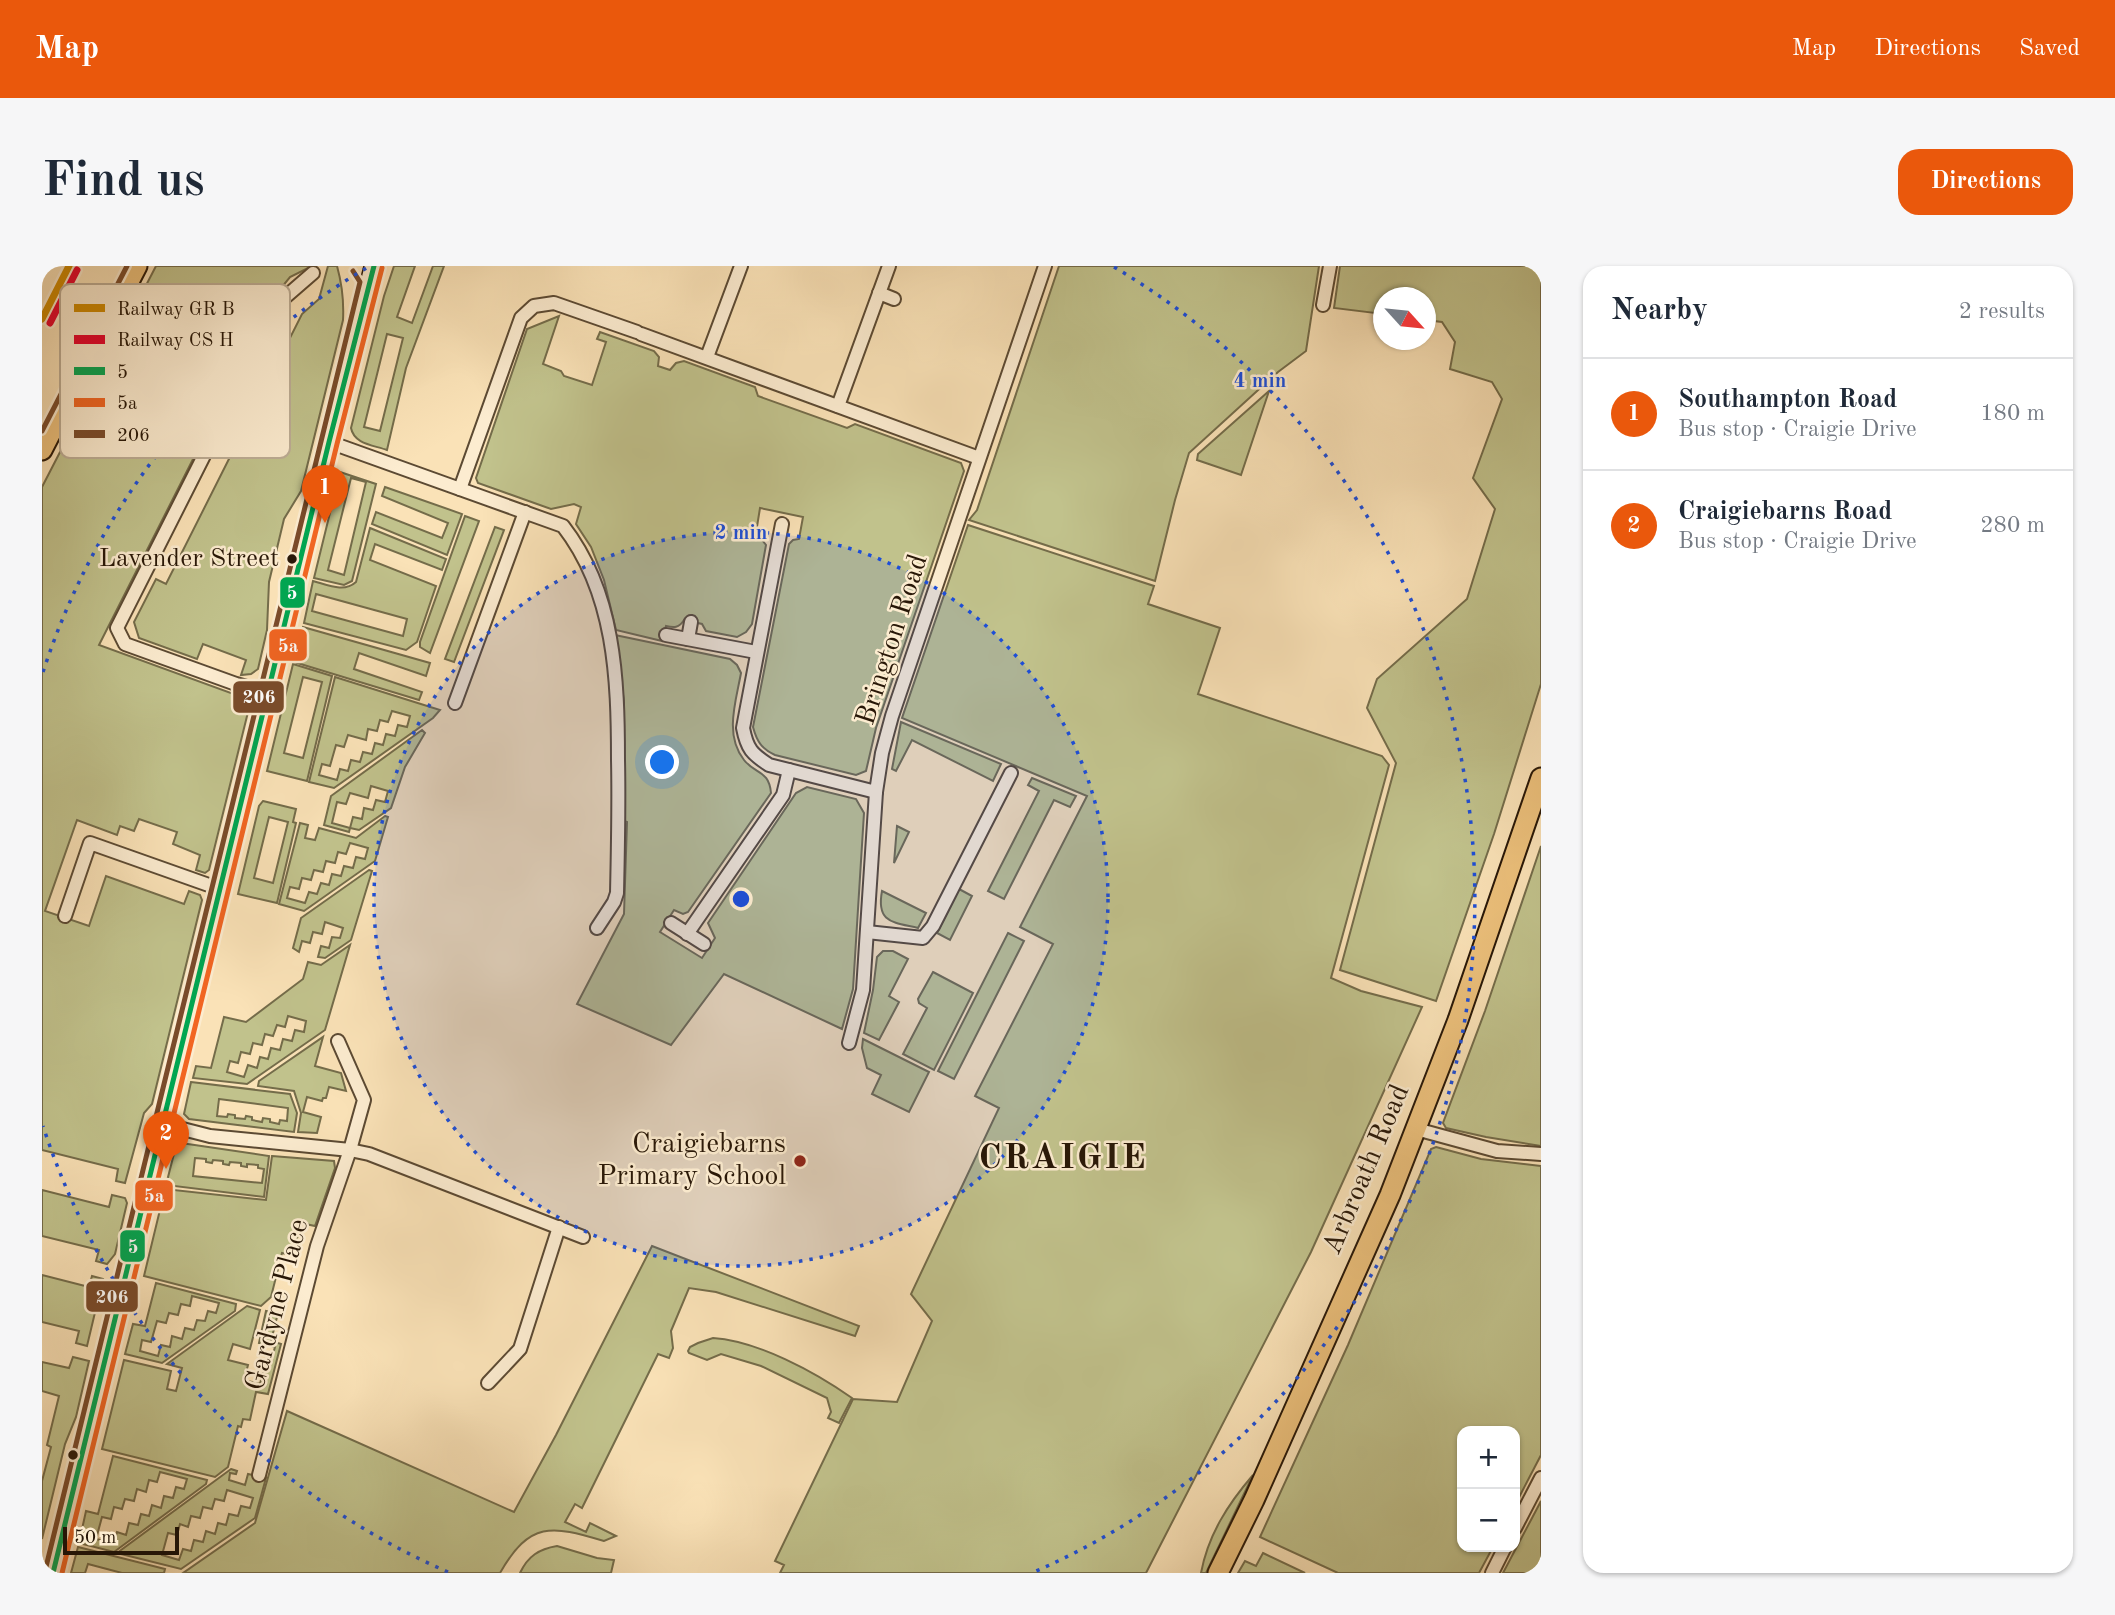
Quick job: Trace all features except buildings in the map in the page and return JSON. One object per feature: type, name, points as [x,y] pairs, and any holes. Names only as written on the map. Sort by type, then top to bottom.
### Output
[{"type":"main road","points":[[128,284],[137,266]]},
{"type":"main road","points":[[42,450],[60,415]]},
{"type":"main road","name":"Arbroath Road","points":[[1218,1573],[1254,1500],[1379,1220],[1416,1129],[1458,1020],[1541,778]]},
{"type":"street","points":[[838,406],[889,266]]},
{"type":"street","name":"Brington Road","points":[[849,1043],[863,990],[876,792],[882,754],[892,716],[1045,266]]},
{"type":"street","points":[[1323,306],[1330,266]]},
{"type":"street","points":[[707,358],[738,267]]},
{"type":"street","points":[[53,1573],[329,442],[368,271]]},
{"type":"street","points":[[290,293],[313,273]]},
{"type":"street","points":[[879,293],[894,299]]},
{"type":"street","points":[[460,489],[521,318],[534,306],[554,303],[979,458]]},
{"type":"street","points":[[329,442],[563,526],[579,547],[594,580],[610,631],[618,702],[617,893],[597,928]]},
{"type":"street","points":[[203,458],[117,628],[125,644],[268,693]]},
{"type":"street","points":[[455,703],[525,512]]},
{"type":"street","points":[[782,524],[743,728],[746,743],[754,755],[769,765],[876,792]]},
{"type":"street","points":[[688,639],[691,622]]},
{"type":"street","points":[[667,635],[756,652]]},
{"type":"street","points":[[687,934],[783,795],[789,770]]},
{"type":"street","points":[[867,932],[923,938],[933,926],[1011,773]]},
{"type":"street","points":[[65,916],[90,843],[220,890]]},
{"type":"street","points":[[671,923],[704,944]]},
{"type":"street","name":"Gardyne Place","points":[[259,1475],[317,1246],[364,1100],[338,1041]]},
{"type":"street","points":[[163,1125],[210,1136],[369,1154],[583,1237]]},
{"type":"street","points":[[1416,1129],[1497,1151],[1541,1154]]},
{"type":"street","points":[[488,1383],[520,1349],[559,1227]]},
{"type":"street","points":[[1520,1518],[1541,1478]]},
{"type":"street","points":[[1492,1573],[1502,1552]]},
{"type":"green space","points":[[156,266],[312,266],[290,277],[284,284],[147,284]]},
{"type":"green space","points":[[328,266],[337,266],[343,320],[301,491],[284,519],[269,582],[267,630],[258,669],[251,674],[241,675],[246,660],[203,644],[197,659],[139,638],[134,622],[156,579],[166,584],[229,458],[290,458],[290,338],[302,314],[319,299]]},
{"type":"green space","points":[[394,266],[415,266],[397,317],[412,323],[433,266],[444,266],[406,368],[387,450],[360,441],[351,428]],"holes":[[[387,334],[403,338],[380,431],[364,427]]]},
{"type":"green space","points":[[1059,266],[1319,266],[1306,351],[1278,372],[1189,453],[1155,581],[969,520],[977,510]]},
{"type":"green space","points":[[1340,266],[1541,266],[1541,684],[1494,834],[1436,1001],[1340,970],[1396,763],[1367,708],[1377,679],[1467,599],[1495,509],[1473,478],[1502,399],[1492,382],[1450,369],[1455,342],[1442,322],[1436,321],[1436,287],[1373,287],[1373,313],[1334,308]]},
{"type":"green space","points":[[559,316],[543,364],[561,371],[564,376],[592,385],[606,342],[597,339],[600,332],[654,351],[659,357],[658,366],[670,370],[676,363],[684,361],[755,387],[758,396],[847,428],[855,424],[961,463],[964,471],[876,728],[866,771],[856,775],[775,755],[761,744],[753,727],[789,544],[799,539],[803,517],[760,508],[755,539],[762,540],[766,545],[752,624],[746,632],[737,637],[706,631],[702,624],[684,620],[676,627],[666,626],[662,641],[616,630],[604,580],[591,547],[576,524],[581,507],[574,504],[551,509],[478,483],[476,478],[527,329]]},
{"type":"green space","points":[[1269,391],[1241,475],[1197,460],[1198,454]]},
{"type":"green space","points":[[60,452],[60,458],[194,458],[99,645],[242,697],[249,708],[209,870],[205,873],[196,870],[200,855],[173,844],[177,832],[139,819],[134,831],[120,826],[117,835],[77,820],[45,911],[89,926],[106,876],[184,904],[189,891],[200,895],[202,900],[152,1104],[144,1113],[125,1183],[116,1181],[118,1169],[42,1150],[42,487]]},
{"type":"green space","points":[[340,472],[376,484],[352,581],[344,585],[314,578]],"holes":[[[351,478],[366,482],[344,575],[328,570]]]},
{"type":"green space","points":[[385,487],[462,514],[447,555],[372,524],[376,512],[442,538],[448,523],[382,496]]},
{"type":"green space","points":[[465,516],[479,521],[430,653],[420,647],[420,642]]},
{"type":"green space","points":[[968,525],[1154,586],[1148,604],[1220,628],[1198,694],[1382,756],[1389,765],[1331,978],[1361,991],[1422,1007],[1311,1252],[1146,1573],[780,1573],[784,1565],[775,1561],[853,1399],[897,1402],[932,1321],[911,1294],[999,1108],[975,1096],[1053,944],[1020,927],[1087,796],[902,718]]},
{"type":"green space","points":[[495,527],[504,530],[454,662],[445,659]]},
{"type":"green space","points":[[370,528],[446,559],[442,570],[375,544],[370,560],[436,586],[417,642],[406,650],[304,623],[313,581],[341,588],[356,582]],"holes":[[[316,594],[407,619],[403,636],[312,611]]]},
{"type":"green space","points":[[303,627],[430,663],[426,676],[359,653],[354,669],[422,692],[419,700],[294,662]]},
{"type":"green space","points":[[615,635],[730,659],[737,665],[741,673],[734,706],[734,740],[744,760],[765,776],[770,786],[771,793],[688,912],[683,914],[674,910],[660,932],[702,958],[715,938],[708,923],[796,793],[807,787],[856,799],[864,813],[853,989],[842,1029],[724,974],[671,1045],[577,1004],[624,914],[627,822],[624,821],[624,702]]},
{"type":"green space","points":[[293,664],[332,676],[307,781],[267,771]],"holes":[[[303,677],[322,682],[303,758],[284,753]]]},
{"type":"green space","points":[[335,677],[440,710],[433,718],[334,788],[309,782]],"holes":[[[392,711],[410,716],[407,727],[398,725],[395,736],[386,734],[383,745],[375,743],[372,754],[363,752],[360,762],[351,760],[348,771],[340,769],[337,780],[319,775],[322,764],[330,766],[336,745],[344,747],[348,735],[366,740],[368,729],[377,731],[380,720],[388,722]]]},
{"type":"green space","points":[[901,722],[1001,764],[993,781],[912,740],[896,771],[892,769]]},
{"type":"green space","points":[[422,730],[425,733],[405,767],[391,808],[359,830],[350,828],[349,832],[324,825],[331,796]],"holes":[[[371,786],[388,791],[385,802],[376,800],[373,810],[364,808],[362,819],[353,817],[350,828],[332,823],[337,802],[346,804],[350,793],[368,798]]]},
{"type":"green space","points":[[1032,778],[1076,796],[1070,807],[1054,800],[1004,899],[988,891],[1039,791],[1028,785]]},
{"type":"green space","points":[[263,801],[296,809],[293,822],[296,823],[277,903],[238,894],[259,806]],"holes":[[[269,817],[288,822],[273,883],[254,878]]]},
{"type":"green space","points":[[385,816],[388,817],[375,861],[304,911],[279,904],[300,823],[308,825],[305,838],[315,840],[319,828],[356,838]],"holes":[[[350,843],[368,848],[365,859],[356,857],[353,868],[344,866],[341,876],[332,874],[329,885],[321,883],[317,894],[309,892],[305,903],[287,898],[290,887],[299,889],[302,878],[311,880],[314,870],[323,872],[326,861],[335,863],[338,852],[346,854]]]},
{"type":"green space","points":[[897,826],[909,832],[894,863]]},
{"type":"green space","points":[[1541,846],[1541,1146],[1446,1128],[1443,1123],[1485,1011]]},
{"type":"green space","points":[[369,870],[372,871],[351,940],[325,958],[318,957],[321,946],[329,948],[332,937],[340,938],[343,928],[325,922],[322,934],[313,932],[310,943],[302,941],[299,952],[293,948],[301,918]]},
{"type":"green space","points":[[959,889],[972,896],[950,940],[937,933]]},
{"type":"green space","points":[[882,891],[926,913],[918,928],[894,922],[884,915]]},
{"type":"green space","points":[[1008,933],[1024,941],[954,1079],[938,1071]]},
{"type":"green space","points":[[350,945],[325,1030],[247,1084],[193,1078],[196,1066],[211,1068],[224,1017],[246,1022],[303,979],[308,962],[321,965]],"holes":[[[288,1016],[306,1021],[304,1032],[295,1030],[292,1041],[283,1039],[280,1050],[271,1048],[268,1059],[260,1057],[257,1068],[248,1065],[244,1077],[227,1072],[230,1061],[238,1063],[241,1052],[250,1054],[253,1043],[262,1045],[265,1034],[273,1036],[277,1025],[285,1027]]]},
{"type":"green space","points":[[883,951],[893,951],[908,959],[889,996],[899,1002],[879,1040],[864,1033],[877,957]]},
{"type":"green space","points":[[933,972],[973,993],[934,1070],[903,1054],[927,1008],[919,1003],[918,999]]},
{"type":"green space","points":[[323,1037],[315,1066],[341,1073],[346,1091],[329,1087],[326,1098],[322,1101],[307,1097],[303,1112],[321,1117],[317,1133],[298,1132],[301,1113],[294,1091],[258,1086],[259,1081]]},
{"type":"green space","points":[[863,1039],[929,1072],[909,1112],[872,1094],[881,1075],[867,1068],[862,1048]]},
{"type":"green space","points":[[191,1082],[290,1094],[297,1113],[294,1132],[189,1119],[184,1114]],"holes":[[[219,1099],[288,1108],[287,1121],[280,1120],[279,1124],[263,1118],[262,1122],[246,1116],[245,1119],[228,1114],[227,1117],[217,1116]]]},
{"type":"green space","points":[[181,1143],[269,1156],[264,1197],[166,1185],[176,1146]],"holes":[[[195,1158],[206,1159],[206,1162],[223,1161],[223,1164],[229,1165],[230,1162],[241,1163],[241,1166],[247,1167],[247,1164],[258,1165],[258,1168],[264,1169],[262,1183],[193,1176]]]},
{"type":"green space","points":[[1436,1147],[1481,1159],[1541,1166],[1541,1455],[1520,1495],[1520,1426],[1457,1426],[1457,1552],[1490,1552],[1479,1573],[1338,1573],[1260,1537],[1348,1345],[1431,1149]]},
{"type":"green space","points":[[272,1156],[334,1161],[335,1168],[315,1226],[301,1223],[294,1250],[288,1248],[286,1254],[282,1253],[271,1297],[261,1306],[144,1276],[165,1189],[266,1200]]},
{"type":"green space","points":[[42,1190],[109,1207],[112,1195],[125,1198],[127,1203],[115,1254],[107,1264],[96,1261],[99,1250],[42,1236]]},
{"type":"green space","points":[[652,1246],[859,1326],[855,1336],[716,1292],[689,1288],[671,1331],[673,1348],[669,1358],[658,1354],[582,1508],[575,1504],[565,1522],[586,1532],[590,1523],[616,1536],[604,1541],[570,1532],[543,1532],[521,1544],[500,1573],[183,1573],[255,1523],[287,1411],[514,1512]]},
{"type":"green space","points":[[42,1275],[89,1287],[92,1276],[103,1279],[87,1346],[76,1343],[79,1331],[42,1322]]},
{"type":"green space","points":[[156,1283],[236,1304],[235,1311],[162,1363],[125,1354],[133,1324],[145,1326]],"holes":[[[192,1296],[219,1303],[216,1313],[208,1311],[205,1321],[197,1320],[194,1330],[185,1328],[182,1339],[172,1336],[170,1347],[161,1345],[158,1356],[140,1351],[142,1340],[151,1342],[157,1321],[166,1323],[169,1313],[178,1315],[181,1304],[190,1306]]]},
{"type":"green space","points":[[247,1306],[260,1310],[250,1349],[233,1344],[228,1360],[248,1365],[244,1380],[260,1384],[265,1364],[270,1365],[275,1347],[259,1343],[266,1311],[278,1313],[271,1341],[281,1344],[268,1394],[256,1392],[250,1420],[243,1419],[241,1427],[238,1426],[228,1467],[215,1477],[102,1449],[124,1360],[171,1371],[167,1389],[176,1391],[182,1368],[167,1364]]},
{"type":"green space","points":[[713,1338],[748,1345],[786,1359],[852,1398],[839,1423],[828,1418],[831,1412],[827,1398],[761,1366],[721,1354],[707,1360],[689,1353],[690,1347]]},
{"type":"green space","points":[[73,1357],[89,1361],[42,1539],[42,1481],[51,1447],[47,1445],[59,1396],[42,1391],[42,1362],[69,1368]]},
{"type":"green space","points":[[113,1456],[207,1480],[206,1484],[114,1552],[79,1543],[86,1511],[98,1514]],"holes":[[[160,1472],[187,1479],[184,1489],[176,1487],[173,1498],[164,1496],[161,1508],[152,1505],[149,1516],[141,1514],[138,1525],[129,1523],[126,1535],[117,1532],[114,1543],[96,1539],[102,1517],[111,1519],[114,1507],[122,1509],[125,1499],[134,1501],[137,1489],[146,1492],[149,1480],[157,1482]]]},
{"type":"green space","points":[[231,1469],[237,1471],[236,1474],[230,1473],[229,1480],[245,1485],[248,1474],[266,1478],[255,1518],[181,1569],[117,1553]],"holes":[[[227,1490],[253,1498],[250,1508],[241,1506],[238,1516],[229,1514],[226,1525],[218,1523],[215,1534],[206,1531],[203,1542],[194,1540],[191,1551],[183,1549],[179,1560],[162,1555],[168,1533],[177,1535],[180,1524],[188,1527],[191,1516],[200,1518],[203,1507],[212,1509],[215,1499],[224,1501]]]},
{"type":"green space","points":[[1253,1475],[1206,1573],[1201,1573],[1220,1521]]},
{"type":"green space","points":[[1541,1501],[1541,1573],[1503,1573],[1514,1552],[1520,1552],[1520,1541]]},
{"type":"green space","points":[[557,1546],[597,1558],[614,1560],[611,1573],[520,1573],[535,1554]]},
{"type":"green space","points":[[78,1547],[165,1569],[164,1573],[122,1573],[88,1564],[85,1573],[71,1573]]},
{"type":"green space","points":[[1263,1553],[1305,1573],[1238,1573],[1245,1561],[1256,1566]]},
{"type":"transit line","points":[[42,319],[69,266]]},
{"type":"transit line","name":"206","points":[[118,284],[127,266]]},
{"type":"transit line","name":"5","points":[[53,1573],[374,266]]},
{"type":"transit line","name":"5a","points":[[62,1573],[382,268]]},
{"type":"transit line","points":[[70,284],[77,270]]},
{"type":"transit line","name":"206","points":[[45,1571],[360,282],[353,271]]},
{"type":"transit line","points":[[50,323],[60,303]]},
{"type":"transit line","name":"206","points":[[42,431],[60,396]]},
{"type":"place","name":"Southampton Road","points":[[325,523]]},
{"type":"place","name":"Lavender Street","points":[[292,559]]},
{"type":"place","name":"Craigiebarns Primary School","points":[[800,1161]]},
{"type":"place","name":"Craigiebarns Road","points":[[166,1169]]},
{"type":"district","name":"CRAIGIE","points":[[1063,1158]]}]
